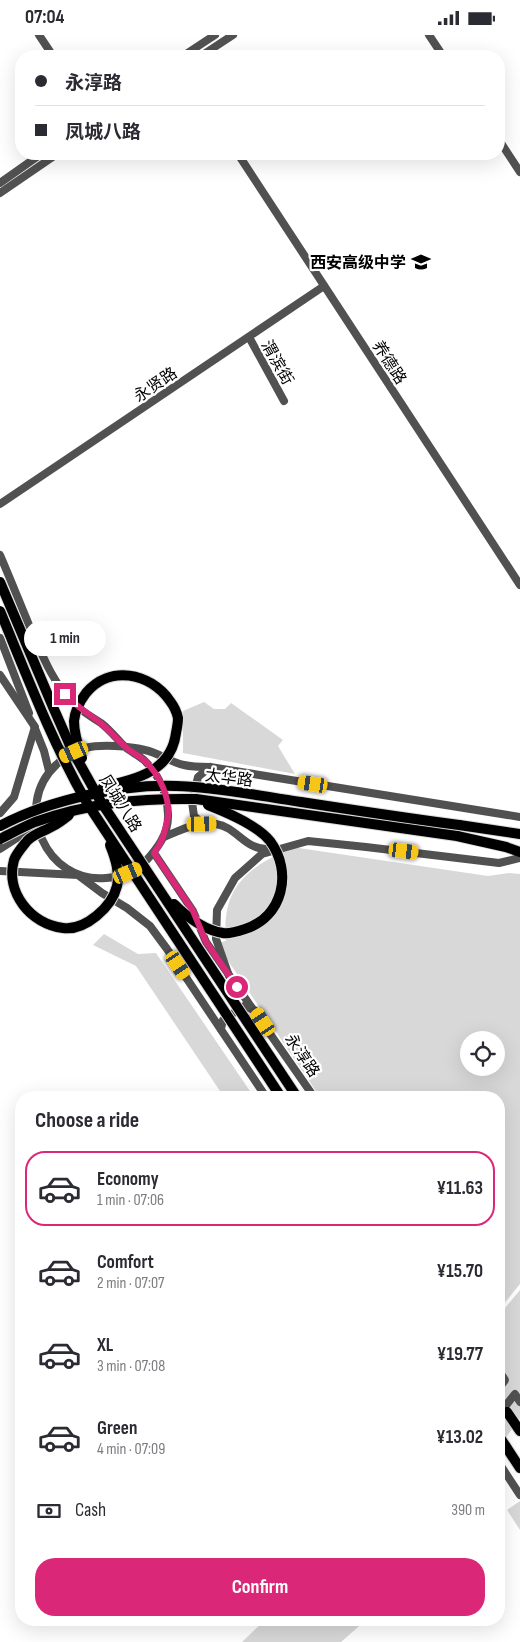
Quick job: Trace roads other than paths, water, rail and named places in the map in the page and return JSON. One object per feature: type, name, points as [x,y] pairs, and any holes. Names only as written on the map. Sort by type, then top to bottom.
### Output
[{"type":"main road","name":"凤城八路","points":[[0,582],[53,707],[90,783],[293,1091]]},
{"type":"main road","name":"凤城八路","points":[[0,611],[47,725],[72,777],[102,826],[277,1091]]},
{"type":"main road","points":[[55,804],[72,795],[144,776],[163,763],[174,746],[178,717],[172,703],[163,691],[144,679],[130,675],[117,675],[104,679],[90,688],[79,702],[74,720],[77,742],[90,783]]},
{"type":"main road","name":"太华路","points":[[0,826],[31,812],[76,798],[128,789],[176,786],[520,833]]},
{"type":"main road","name":"太华路","points":[[0,839],[34,823],[76,809],[108,803],[153,799],[196,799],[457,836],[520,852]]},
{"type":"main road","points":[[157,887],[184,914],[204,927],[224,933],[237,932],[253,927],[269,914],[282,889],[281,860],[269,840],[241,819],[196,799]]},
{"type":"main road","points":[[76,809],[55,825],[28,839],[14,859],[12,883],[19,898],[28,912],[46,924],[66,929],[84,925],[102,911],[112,898],[117,886],[117,871],[114,853],[102,826]]},
{"type":"main road","points":[[505,1415],[520,1431]]},
{"type":"main road","points":[[505,1445],[520,1467]]},
{"type":"street","points":[[39,35],[49,50]]},
{"type":"street","points":[[192,50],[215,35]]},
{"type":"street","points":[[210,50],[233,35]]},
{"type":"street","points":[[429,35],[439,50]]},
{"type":"street","points":[[505,149],[520,172]]},
{"type":"street","points":[[0,183],[33,160]]},
{"type":"street","points":[[0,193],[48,160]]},
{"type":"street","name":"养德路","points":[[242,160],[520,585]]},
{"type":"street","name":"永贤路","points":[[0,505],[324,286]]},
{"type":"street","name":"渭滨街","points":[[249,337],[284,401]]},
{"type":"street","points":[[0,555],[50,673],[74,705],[102,724],[158,776],[166,796],[168,817],[164,837],[159,847],[137,869],[118,877],[98,879],[78,875],[0,871]]},
{"type":"street","points":[[0,638],[44,751],[49,771]]},
{"type":"street","points":[[8,658],[18,665],[30,663],[41,653]]},
{"type":"street","points":[[0,675],[35,727]]},
{"type":"street","points":[[0,813],[14,797],[35,727]]},
{"type":"street","points":[[262,1091],[150,926],[127,908],[60,864],[46,849],[37,829],[35,809],[39,789],[49,771],[64,757],[84,748],[105,745],[146,750],[184,765],[210,767],[520,817]]},
{"type":"street","points":[[202,824],[194,816],[192,802],[198,777],[210,767]]},
{"type":"street","points":[[164,837],[192,825],[218,824],[235,834],[248,845],[266,849],[288,847]]},
{"type":"street","points":[[0,849],[17,838],[37,829]]},
{"type":"street","points":[[229,976],[216,939],[218,910],[235,878],[262,854],[308,841],[499,863],[520,858]]},
{"type":"street","name":"永淳路","points":[[154,853],[193,911],[206,942],[310,1091]]},
{"type":"street","points":[[221,1029],[223,1020],[244,1006],[254,1010]]},
{"type":"street","points":[[505,1410],[515,1394],[520,1402]]},
{"type":"street","points":[[505,1472],[520,1495]]},
{"type":"place","name":"西安高级中学","points":[[421,262]]}]
